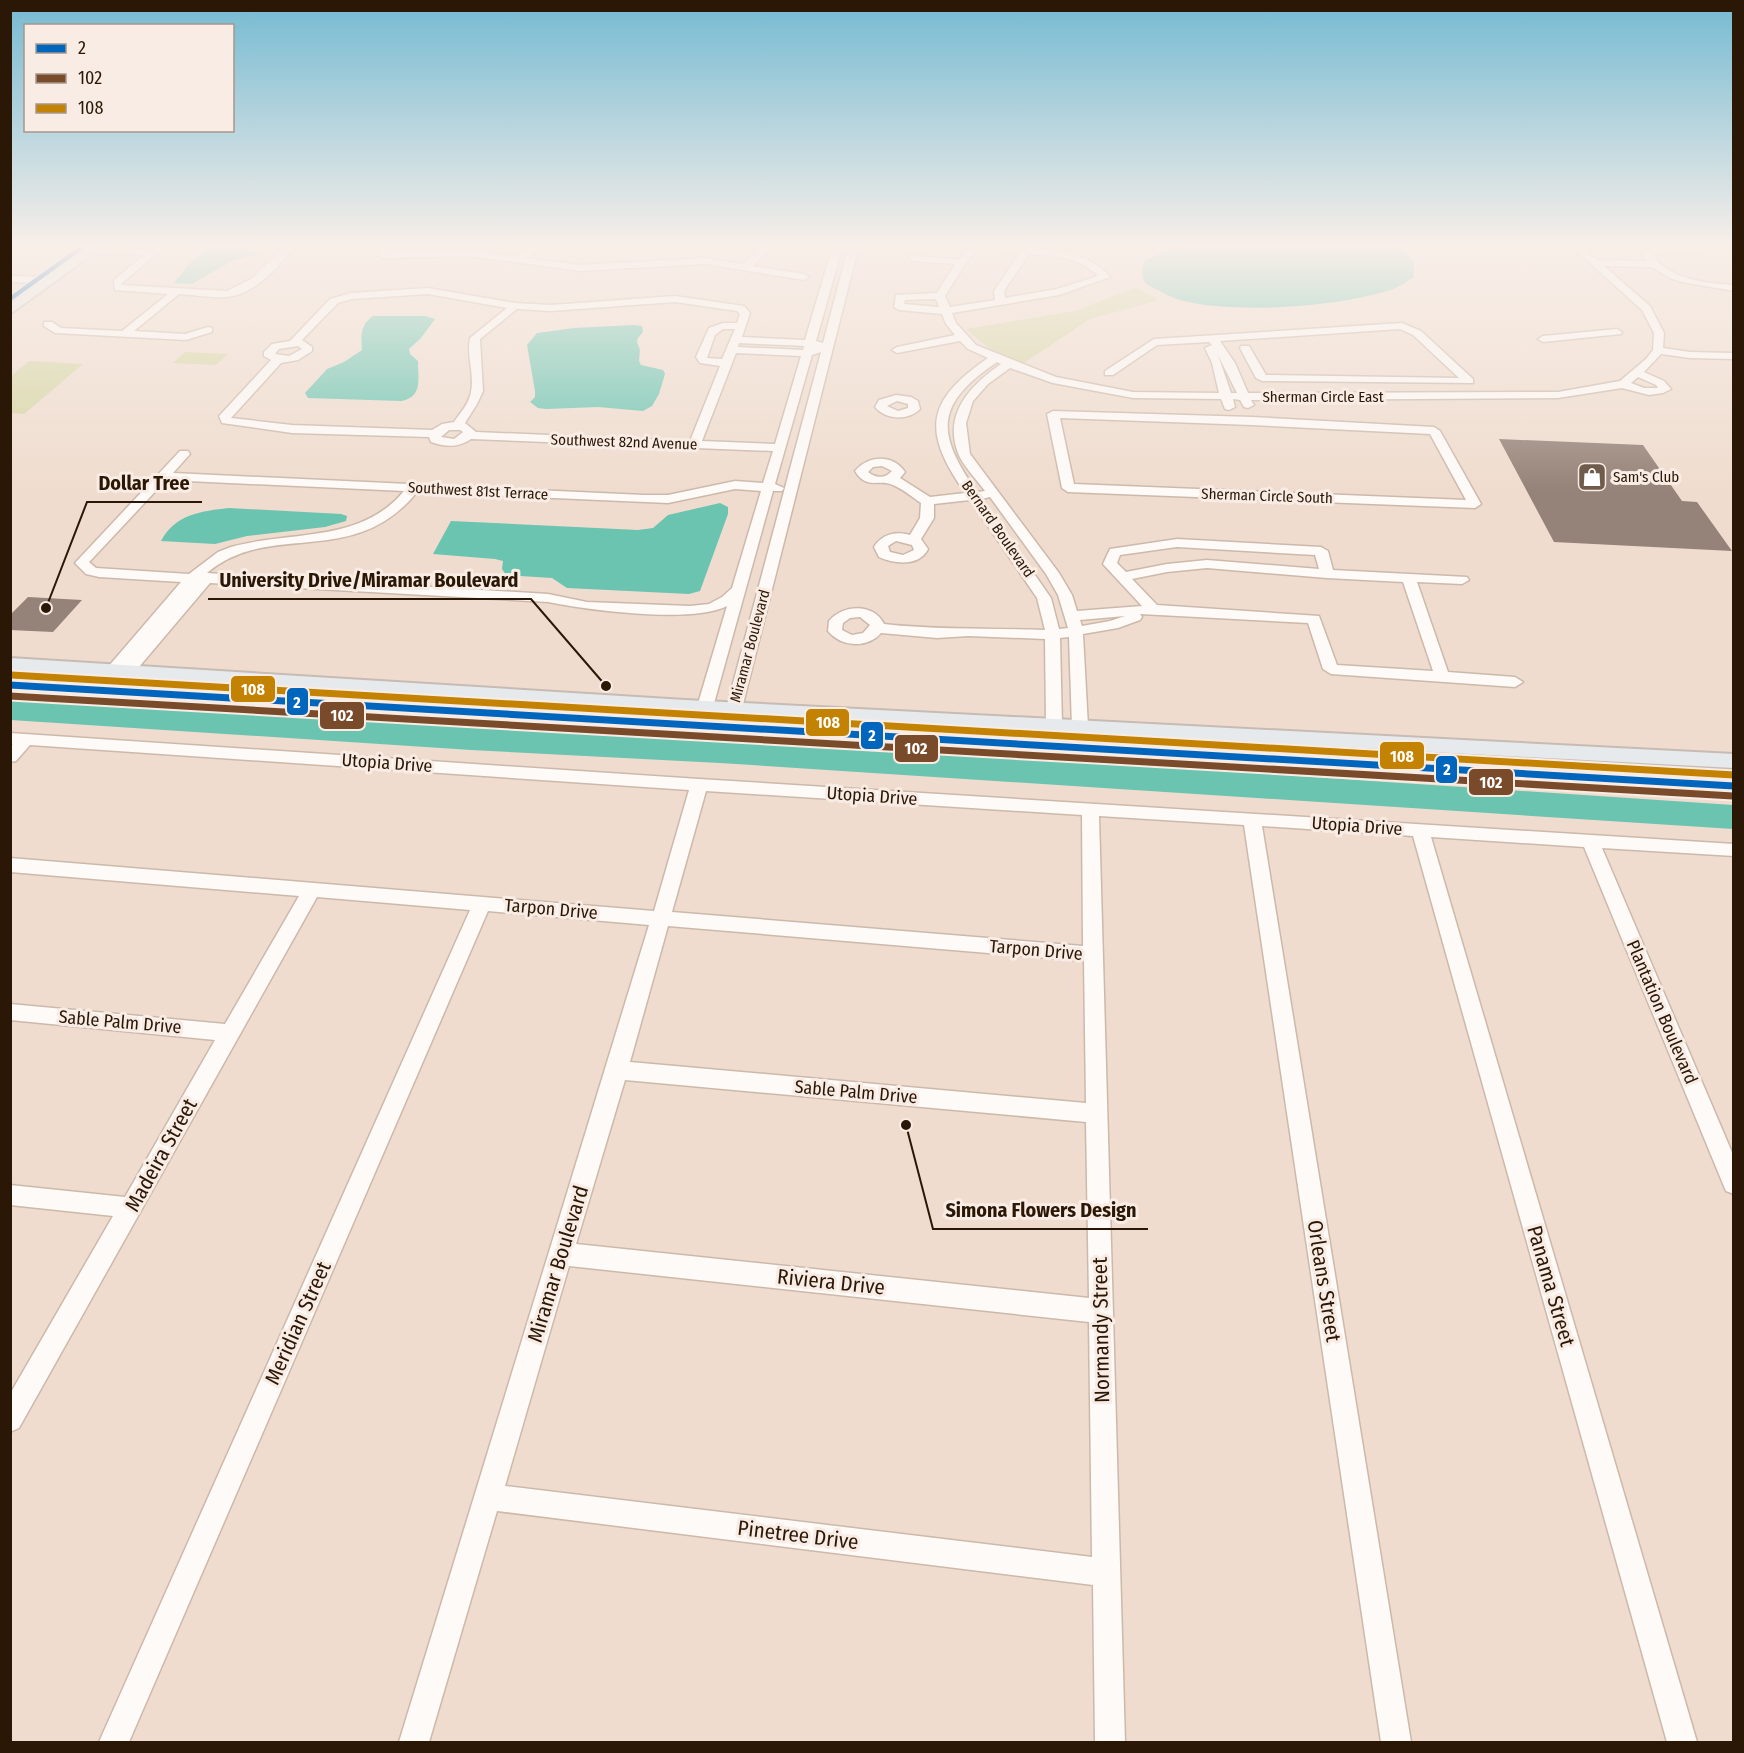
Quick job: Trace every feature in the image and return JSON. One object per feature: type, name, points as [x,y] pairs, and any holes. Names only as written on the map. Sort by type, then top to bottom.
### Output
[{"type":"main road","points":[[10,664],[705,707],[1734,761]]},
{"type":"main road","points":[[126,691],[150,681],[179,674]]},
{"type":"main road","points":[[10,685],[1734,786]]},
{"type":"main road","points":[[1693,784],[1703,771],[1734,771]]},
{"type":"street","points":[[52,327],[59,331],[186,337],[208,330]]},
{"type":"street","points":[[126,333],[134,327]]},
{"type":"street","name":"Southwest 82nd Avenue","points":[[311,327],[294,343],[276,346],[269,352],[270,357],[278,359],[225,416],[226,421],[292,429],[434,434],[446,426],[458,425]]},
{"type":"street","points":[[469,435],[467,427],[458,425],[475,398],[477,390],[473,345],[475,338],[489,327]]},
{"type":"street","points":[[717,327],[712,330],[701,357],[704,361],[727,363]]},
{"type":"street","points":[[694,445],[741,327]]},
{"type":"street","name":"Miramar Boulevard","points":[[814,327],[705,707],[713,726],[734,708],[833,327]]},
{"type":"street","points":[[929,410],[961,414],[974,390],[1009,364],[972,347],[953,327]]},
{"type":"street","points":[[1109,373],[1155,342],[1390,327]]},
{"type":"street","points":[[1245,348],[1262,378],[1469,381],[1417,333],[1404,327]]},
{"type":"street","points":[[1635,372],[1660,383],[1665,389],[1655,392],[1641,391],[1623,384],[1635,372],[1650,361],[1658,350],[1659,333],[1656,327]]},
{"type":"street","points":[[1543,339],[1617,332]]},
{"type":"street","points":[[897,350],[962,337]]},
{"type":"street","points":[[1208,339],[1237,363],[1243,379],[1238,384]]},
{"type":"street","points":[[1208,339],[1228,397],[1233,420]]},
{"type":"street","points":[[733,345],[828,347]]},
{"type":"street","points":[[1658,350],[1690,355],[1733,353]]},
{"type":"street","points":[[1225,355],[1252,421]]},
{"type":"street","name":"Bernard Boulevard","points":[[996,358],[971,374],[929,410],[939,423],[944,450],[1044,598],[1050,614],[1052,634],[1054,726]]},
{"type":"street","name":"Sherman Circle East","points":[[1009,364],[1053,380],[1133,395],[1534,396],[1596,390],[1623,384]]},
{"type":"street","points":[[1219,371],[1233,371]]},
{"type":"street","name":"Bernard Boulevard","points":[[961,414],[958,433],[964,454],[1052,573],[1065,595],[1074,624],[1080,727]]},
{"type":"street","name":"Sherman Circle South","points":[[1053,414],[1252,421],[1434,431],[1475,504],[1068,488],[1053,414]]},
{"type":"street","name":"Southwest 82nd Avenue","points":[[434,434],[438,441],[449,443],[469,435],[779,448]]},
{"type":"street","points":[[184,454],[88,555],[82,563],[85,567],[99,573],[548,598],[587,606],[690,610],[712,608],[727,600],[739,588]]},
{"type":"street","name":"Southwest 81st Terrace","points":[[164,476],[668,499],[735,485],[791,489]]},
{"type":"street","points":[[892,479],[928,501],[993,494]]},
{"type":"street","points":[[60,687],[105,679],[121,671],[200,578],[238,550],[268,544],[317,540],[357,531],[396,510],[414,488]]},
{"type":"street","points":[[914,540],[927,518],[928,501]]},
{"type":"street","points":[[1153,609],[1110,564],[1115,552],[1177,543],[1321,551],[1328,573]]},
{"type":"street","points":[[1123,577],[1167,568],[1207,564],[1462,580]]},
{"type":"street","points":[[1408,578],[1442,676]]},
{"type":"street","points":[[877,628],[937,634],[968,632],[1052,634],[1074,624],[1113,625],[1153,609],[1314,620],[1331,669],[1515,682]]},
{"type":"street","points":[[10,757],[18,738]]},
{"type":"street","name":"Utopia Drive","points":[[18,738],[699,785],[1734,849]]},
{"type":"street","name":"Miramar Boulevard","points":[[414,1743],[490,1497],[699,785]]},
{"type":"street","name":"Normandy Street","points":[[1090,809],[1110,1743]]},
{"type":"street","name":"Orleans Street","points":[[1252,819],[1396,1743]]},
{"type":"street","name":"Panama Street","points":[[1420,830],[1682,1743]]},
{"type":"street","name":"Plantation Boulevard","points":[[1590,840],[1734,1184]]},
{"type":"street","name":"Tarpon Drive","points":[[10,865],[1092,954]]},
{"type":"street","name":"Madeira Street","points":[[10,1419],[311,891]]},
{"type":"street","name":"Meridian Street","points":[[114,1743],[482,903]]},
{"type":"street","name":"Sable Palm Drive","points":[[10,1012],[230,1032]]},
{"type":"street","name":"Sable Palm Drive","points":[[617,1070],[1095,1113]]},
{"type":"street","points":[[10,1196],[132,1208]]},
{"type":"street","name":"Riviera Drive","points":[[561,1254],[1101,1311]]},
{"type":"street","name":"Pinetree Drive","points":[[490,1497],[1107,1573]]},
{"type":"green space","points":[[979,327],[1078,327],[1024,363],[993,350],[966,329]]},
{"type":"green space","points":[[185,352],[228,354],[216,365],[173,363]]},
{"type":"green space","points":[[29,361],[83,364],[24,414],[11,413],[11,376]]},
{"type":"water","points":[[364,327],[429,327],[409,349],[410,354],[418,361],[418,386],[413,396],[401,401],[308,398],[305,393],[327,369],[344,362],[362,350]]},
{"type":"water","points":[[642,327],[643,332],[637,342],[640,350],[639,361],[641,365],[663,370],[665,374],[659,394],[652,406],[643,411],[598,407],[546,409],[538,408],[530,402],[535,397],[535,391],[527,345],[537,333],[574,328]]},
{"type":"water","points":[[720,503],[728,507],[728,514],[700,591],[689,594],[567,588],[552,578],[506,575],[502,569],[503,561],[433,554],[451,521],[638,530],[653,528],[668,515]]},
{"type":"water","points":[[229,508],[347,516],[346,521],[325,527],[247,536],[215,544],[161,541],[167,532],[182,519],[199,513]]},
{"type":"water","points":[[10,697],[1161,767],[1733,805],[1733,829],[720,763],[471,750],[11,720]]},
{"type":"building","name":"Sam's Club","points":[[1499,439],[1643,445],[1682,501],[1697,502],[1732,551],[1554,542]]},
{"type":"building","points":[[28,597],[82,600],[53,632],[10,630],[10,615]]},
{"type":"transit line","name":"108","points":[[11,675],[1734,775]]},
{"type":"transit line","name":"2","points":[[10,685],[1734,786]]},
{"type":"transit line","name":"102","points":[[10,696],[1733,796]]},
{"type":"place","name":"Sam's Club","points":[[1592,477]]},
{"type":"place","name":"Dollar Tree","points":[[46,608]]},
{"type":"place","name":"University Drive/Miramar Boulevard","points":[[606,686]]},
{"type":"place","name":"Simona Flowers Design","points":[[906,1125]]}]
